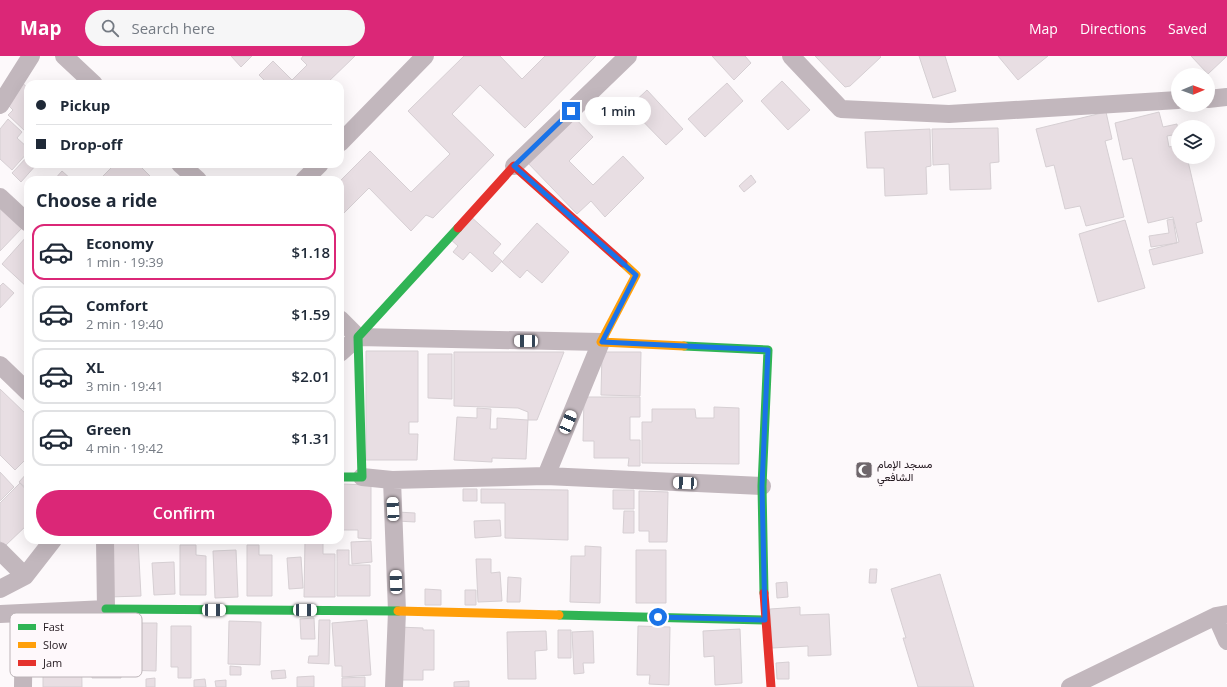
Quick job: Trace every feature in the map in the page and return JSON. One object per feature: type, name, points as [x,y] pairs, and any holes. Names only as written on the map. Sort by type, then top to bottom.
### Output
[{"type":"street","points":[[0,105],[31,56]]},
{"type":"street","points":[[64,56],[90,80]]},
{"type":"street","points":[[344,139],[425,56]]},
{"type":"street","points":[[344,349],[358,337],[514,166],[628,56]]},
{"type":"street","points":[[791,56],[841,109],[949,114],[1171,100]]},
{"type":"street","points":[[1215,99],[1227,98]]},
{"type":"street","points":[[514,166],[636,275],[602,342],[546,476]]},
{"type":"street","points":[[184,168],[194,176]]},
{"type":"street","points":[[308,176],[316,168]]},
{"type":"street","points":[[0,197],[24,219]]},
{"type":"street","points":[[344,323],[358,337],[362,477]]},
{"type":"street","points":[[358,337],[602,342],[768,350],[762,486],[765,620],[771,687]]},
{"type":"street","points":[[0,365],[24,388]]},
{"type":"street","points":[[344,477],[392,480],[546,476],[762,486]]},
{"type":"street","points":[[392,480],[397,611],[394,687]]},
{"type":"street","points":[[0,589],[25,576],[50,544]]},
{"type":"street","points":[[105,544],[106,608]]},
{"type":"street","points":[[0,551],[25,576]]},
{"type":"street","points":[[38,613],[106,608],[397,611],[765,620]]},
{"type":"street","points":[[1070,687],[1222,615],[1227,642]]},
{"type":"street","points":[[23,677],[23,687]]},
{"type":"building","points":[[231,56],[252,56],[241,67]]},
{"type":"building","points":[[303,56],[355,56],[330,80],[292,80],[307,65],[301,59]]},
{"type":"building","points":[[464,56],[500,56],[522,79],[545,56],[596,56],[525,128],[480,85],[452,114],[494,155],[433,218],[426,215],[411,231],[369,188],[344,213],[344,177],[370,151],[411,192],[450,154],[408,111]]},
{"type":"building","points":[[712,56],[745,56],[751,63],[734,80]]},
{"type":"building","points":[[815,56],[881,57],[850,86],[845,87]]},
{"type":"building","points":[[919,56],[945,56],[956,91],[933,98]]},
{"type":"building","points":[[998,56],[1048,56],[1018,80]]},
{"type":"building","points":[[1191,56],[1227,56],[1214,68],[1202,68]]},
{"type":"building","points":[[273,61],[292,80],[264,80],[259,75]]},
{"type":"building","points":[[20,81],[24,84],[24,130],[8,115],[13,110],[7,104]]},
{"type":"building","points":[[782,81],[810,110],[788,130],[761,101]]},
{"type":"building","points":[[727,83],[743,101],[705,137],[688,119]]},
{"type":"building","points":[[647,90],[683,129],[666,145],[629,107]]},
{"type":"building","points":[[1106,112],[1112,139],[1105,141],[1124,217],[1086,226],[1080,206],[1065,209],[1054,165],[1046,167],[1036,129]]},
{"type":"building","points":[[1159,112],[1163,127],[1171,125],[1171,135],[1167,136],[1169,147],[1171,147],[1171,164],[1189,164],[1202,221],[1196,223],[1203,253],[1153,265],[1149,250],[1179,242],[1173,217],[1148,223],[1132,158],[1123,160],[1115,123]]},
{"type":"building","points":[[572,115],[593,137],[569,161],[593,185],[623,156],[644,178],[605,217],[591,201],[577,214],[526,161]]},
{"type":"building","points":[[8,119],[22,132],[17,138],[24,144],[24,156],[12,170],[0,159],[0,129]]},
{"type":"building","points":[[998,128],[999,162],[990,163],[991,189],[950,190],[949,164],[933,165],[932,129]]},
{"type":"building","points":[[930,129],[931,166],[926,167],[927,194],[885,196],[884,168],[867,168],[865,132]]},
{"type":"building","points":[[24,160],[24,168],[33,168],[26,176],[24,176],[21,182],[12,173]]},
{"type":"building","points":[[111,168],[142,168],[150,176],[103,176]]},
{"type":"building","points":[[62,171],[68,176],[58,176]]},
{"type":"building","points":[[751,175],[756,182],[744,192],[739,186]]},
{"type":"building","points":[[0,207],[22,228],[0,251]]},
{"type":"building","points":[[469,215],[501,244],[493,253],[502,261],[492,272],[470,252],[463,260],[453,252],[458,246],[449,238]]},
{"type":"building","points":[[1173,219],[1177,243],[1151,247],[1149,236],[1169,233],[1167,220]]},
{"type":"building","points":[[1125,220],[1145,288],[1098,302],[1079,234]]},
{"type":"building","points":[[537,223],[569,252],[542,283],[527,270],[520,278],[502,262]]},
{"type":"building","points":[[24,239],[24,284],[2,264]]},
{"type":"building","points":[[3,283],[14,293],[0,308],[0,286]]},
{"type":"building","points":[[366,351],[418,351],[418,422],[409,422],[409,434],[418,434],[417,460],[366,460]]},
{"type":"building","points":[[454,352],[564,352],[537,420],[528,420],[528,412],[518,408],[454,406]]},
{"type":"building","points":[[602,352],[641,352],[640,396],[601,395]]},
{"type":"building","points":[[428,354],[452,354],[452,399],[428,398]]},
{"type":"building","points":[[0,389],[24,412],[24,461],[15,470],[0,455]]},
{"type":"building","points":[[584,397],[640,397],[640,417],[630,417],[630,440],[640,440],[640,466],[628,466],[629,458],[594,458],[594,441],[583,441]]},
{"type":"building","points":[[714,407],[739,408],[739,464],[642,463],[642,422],[652,422],[652,409],[695,409],[696,418],[714,418]]},
{"type":"building","points":[[477,408],[491,409],[490,429],[497,429],[497,418],[528,420],[526,459],[492,458],[492,462],[454,460],[457,417],[477,418]]},
{"type":"building","points":[[0,472],[14,487],[0,501]]},
{"type":"building","points":[[24,476],[24,486],[19,482]]},
{"type":"building","points":[[20,483],[24,488],[24,528],[5,546],[0,541],[0,503]]},
{"type":"building","points":[[344,484],[371,485],[371,539],[358,538],[358,530],[344,530]]},
{"type":"building","points":[[463,489],[477,489],[477,501],[463,501]]},
{"type":"building","points":[[481,489],[568,490],[568,540],[505,538],[505,503],[481,503]]},
{"type":"building","points":[[613,490],[634,490],[634,509],[613,509]]},
{"type":"building","points":[[639,491],[668,492],[667,542],[649,542],[649,531],[639,531]]},
{"type":"building","points":[[624,511],[634,511],[634,533],[623,533]]},
{"type":"building","points":[[397,512],[415,513],[415,522],[397,521]]},
{"type":"building","points":[[500,520],[501,536],[475,538],[474,521]]},
{"type":"building","points":[[371,541],[372,562],[352,564],[351,542]]},
{"type":"building","points":[[106,544],[138,544],[141,596],[108,597]]},
{"type":"building","points":[[305,544],[323,544],[323,554],[335,554],[335,597],[304,597]]},
{"type":"building","points":[[180,545],[196,545],[196,555],[206,556],[206,595],[180,595]]},
{"type":"building","points":[[247,545],[259,545],[259,555],[272,555],[272,596],[247,596]]},
{"type":"building","points":[[585,546],[601,547],[600,603],[570,602],[571,556],[585,556]]},
{"type":"building","points":[[236,550],[238,597],[215,598],[213,551]]},
{"type":"building","points":[[337,550],[349,550],[349,565],[370,565],[370,596],[337,596]]},
{"type":"building","points":[[636,550],[666,550],[666,603],[636,603]]},
{"type":"building","points":[[301,557],[303,588],[289,589],[287,558]]},
{"type":"building","points":[[476,559],[491,559],[491,573],[500,572],[502,601],[478,602]]},
{"type":"building","points":[[174,562],[175,594],[154,595],[152,563]]},
{"type":"building","points":[[870,569],[877,569],[876,583],[869,583]]},
{"type":"building","points":[[940,574],[974,687],[918,687],[903,638],[906,638],[891,589]]},
{"type":"building","points":[[508,577],[521,578],[520,602],[507,602]]},
{"type":"building","points":[[787,582],[788,597],[777,598],[776,583]]},
{"type":"building","points":[[425,589],[441,590],[441,605],[425,605]]},
{"type":"building","points":[[465,590],[476,590],[476,605],[465,605]]},
{"type":"building","points":[[800,607],[800,615],[829,614],[831,655],[808,656],[808,646],[772,648],[770,609]]},
{"type":"building","points":[[314,618],[315,639],[301,639],[300,619]]},
{"type":"building","points":[[319,620],[330,620],[329,664],[308,663],[309,656],[318,656]]},
{"type":"building","points":[[367,620],[371,675],[342,677],[342,666],[335,666],[332,623]]},
{"type":"building","points":[[229,621],[261,622],[260,665],[228,664]]},
{"type":"building","points":[[142,623],[157,623],[156,671],[142,671]]},
{"type":"building","points":[[171,626],[191,626],[191,678],[178,678],[178,667],[171,667]]},
{"type":"building","points":[[638,626],[670,627],[669,685],[649,684],[650,675],[637,675]]},
{"type":"building","points":[[398,627],[434,630],[434,670],[423,670],[423,680],[398,680]]},
{"type":"building","points":[[740,629],[742,683],[715,685],[714,656],[704,657],[703,631]]},
{"type":"building","points":[[558,630],[571,630],[571,658],[558,658]]},
{"type":"building","points":[[546,631],[547,650],[535,651],[536,679],[508,679],[507,632]]},
{"type":"building","points":[[593,631],[594,663],[583,663],[584,673],[574,674],[572,632]]},
{"type":"building","points":[[789,662],[789,679],[777,679],[776,663]]},
{"type":"building","points":[[230,666],[241,667],[241,675],[230,675]]},
{"type":"building","points":[[285,670],[286,678],[272,679],[271,671]]},
{"type":"building","points":[[314,676],[314,687],[297,687],[297,677]]},
{"type":"building","points":[[43,677],[82,677],[82,687],[43,687]]},
{"type":"building","points":[[92,677],[121,677],[121,678]]},
{"type":"building","points":[[365,677],[365,687],[342,687],[342,678]]},
{"type":"building","points":[[155,678],[155,687],[146,687],[146,679]]},
{"type":"building","points":[[205,679],[206,687],[194,687],[194,680]]},
{"type":"building","points":[[226,680],[226,687],[216,687],[215,681]]},
{"type":"building","points":[[469,681],[469,687],[454,687],[454,682]]},
{"type":"traffic: fast","points":[[344,477],[362,477],[358,337],[458,228]]},
{"type":"traffic: fast","points":[[684,346],[768,350],[762,486],[764,593]]},
{"type":"traffic: fast","points":[[106,609],[398,611]]},
{"type":"traffic: fast","points":[[559,615],[765,620]]},
{"type":"traffic: slow","points":[[623,263],[636,275],[601,342],[684,346]]},
{"type":"traffic: slow","points":[[398,611],[559,615]]},
{"type":"traffic: jam","points":[[458,228],[514,166],[623,263]]},
{"type":"traffic: jam","points":[[764,593],[771,687]]},
{"type":"place","name":"مسجد الإمام الشافعي","points":[[864,470]]},
{"type":"route","points":[[571,111],[514,166],[636,275],[602,342],[768,350],[762,486],[765,620],[658,617]]}]
